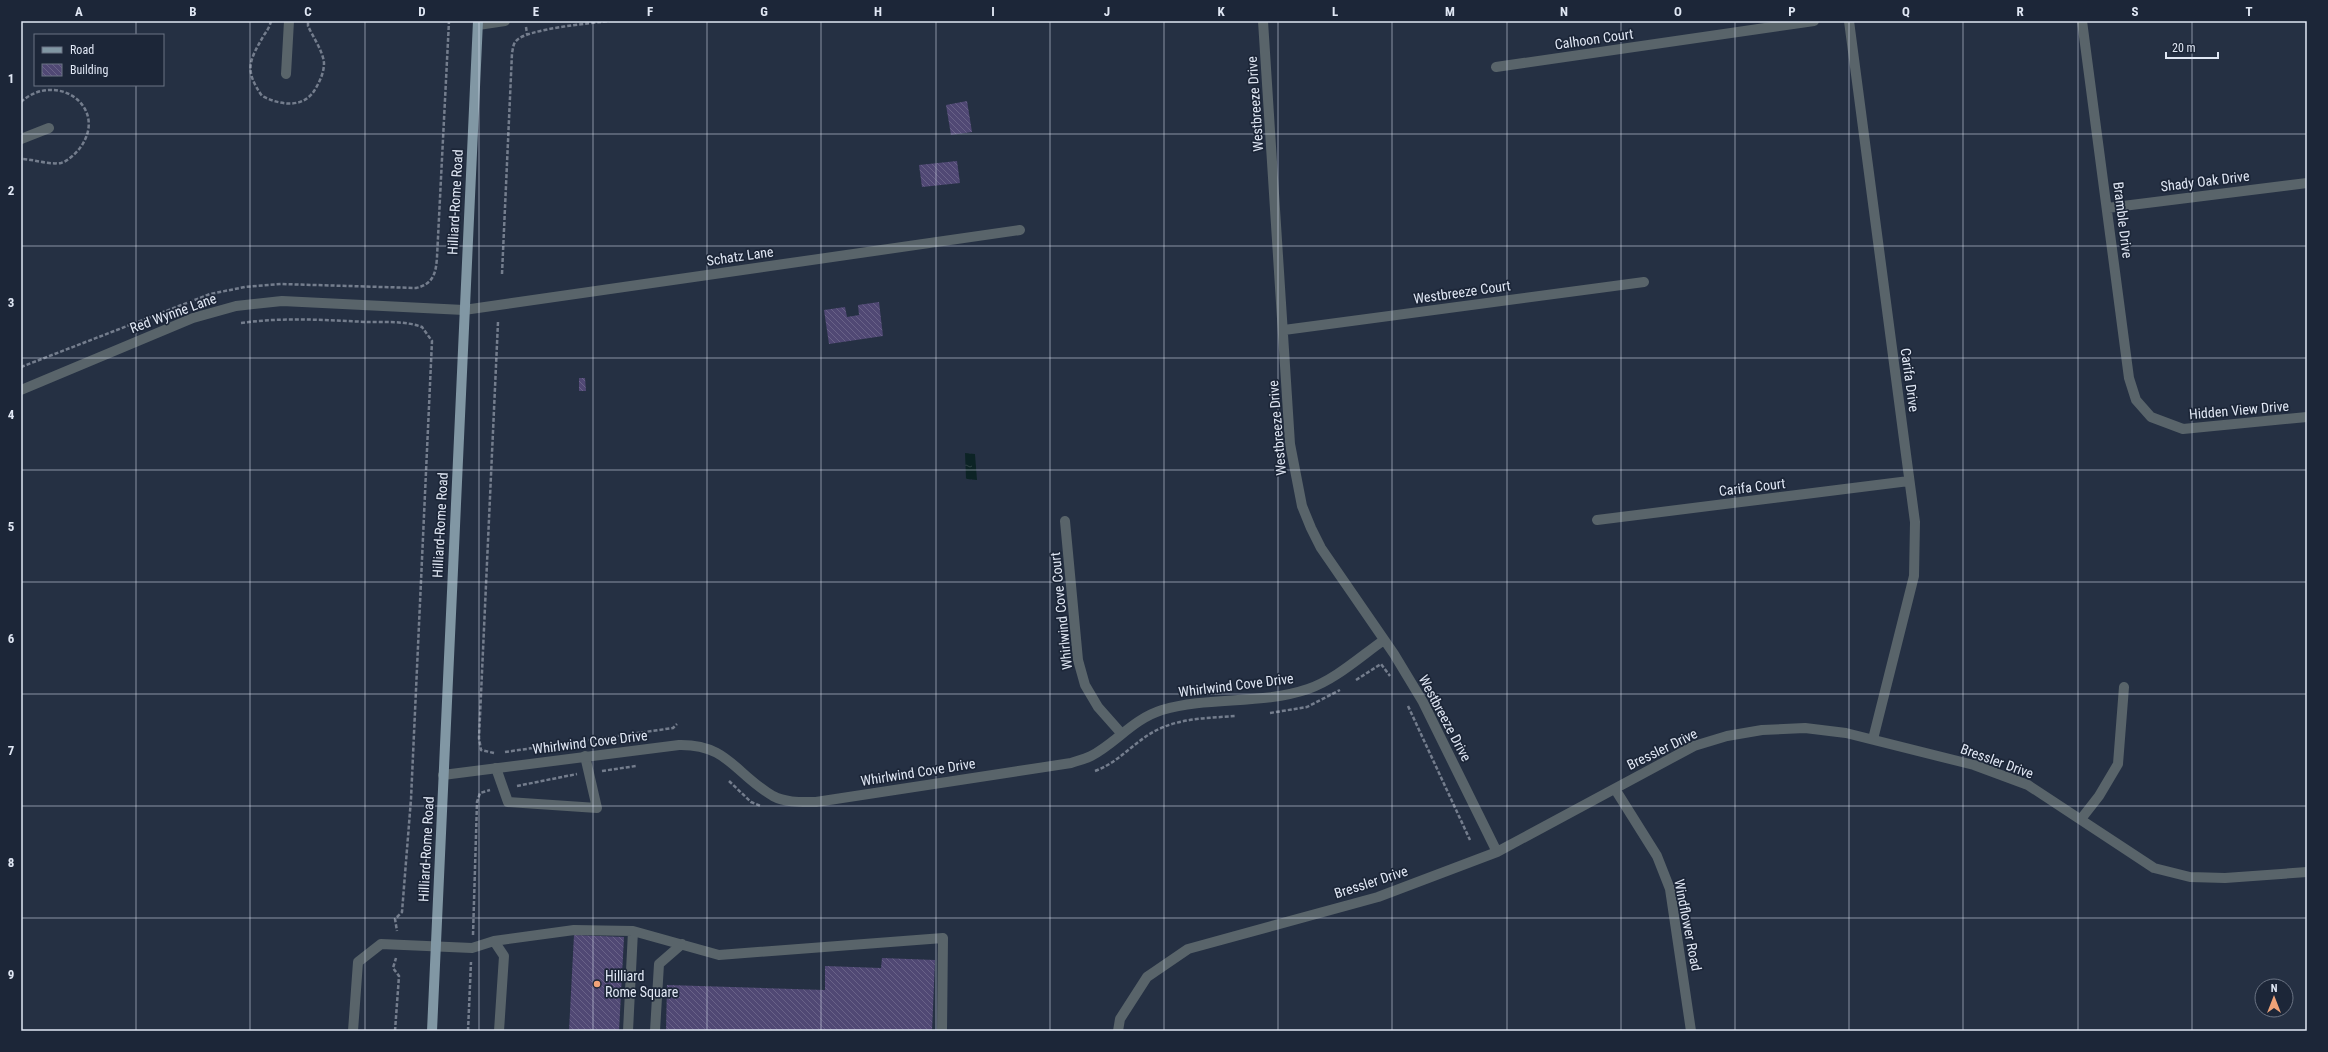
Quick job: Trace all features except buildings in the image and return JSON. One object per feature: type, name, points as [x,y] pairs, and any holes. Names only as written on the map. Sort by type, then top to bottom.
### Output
[{"type":"main road","name":"Hilliard-Rome Road","points":[[432,1031],[478,23]]},
{"type":"street","points":[[286,74],[289,21]]},
{"type":"street","points":[[478,23],[505,21]]},
{"type":"street","name":"Westbreeze Drive","points":[[1263,21],[1284,330],[1290,444],[1302,506],[1321,548],[1384,640],[1423,702],[1496,852]]},
{"type":"street","name":"Calhoon Court","points":[[1496,67],[1814,21]]},
{"type":"street","name":"Carifa Drive","points":[[1849,21],[1914,522],[1914,576],[1873,739]]},
{"type":"street","name":"Bramble Drive","points":[[2082,21],[2129,378],[2136,400],[2151,417]]},
{"type":"street","points":[[21,139],[49,128]]},
{"type":"street","name":"Shady Oak Drive","points":[[2107,208],[2307,183]]},
{"type":"street","name":"Schatz Lane","points":[[464,310],[1020,230]]},
{"type":"street","name":"Westbreeze Court","points":[[1284,330],[1644,282]]},
{"type":"street","name":"Red Wynne Lane","points":[[21,390],[193,318],[236,306],[282,301],[464,310]]},
{"type":"street","name":"Hidden View Drive","points":[[2151,417],[2183,429],[2307,417]]},
{"type":"street","name":"Carifa Court","points":[[1597,520],[1909,481]]},
{"type":"street","name":"Whirlwind Cove Court","points":[[1065,521],[1078,660],[1085,685],[1098,707],[1121,733]]},
{"type":"street","name":"Whirlwind Cove Drive","points":[[443,775],[586,756],[696,744],[714,750],[729,759],[740,772],[774,797],[794,802],[816,802],[1071,763],[1091,756],[1140,719],[1160,710],[1182,705],[1283,696],[1309,689],[1332,677],[1384,640]]},
{"type":"street","points":[[2081,819],[2099,796],[2118,764],[2124,687]]},
{"type":"street","name":"Bressler Drive","points":[[1118,1031],[1120,1019],[1147,977],[1188,949],[1378,897],[1496,852],[1694,746],[1727,736],[1762,730],[1806,728],[1846,733],[1974,765],[2028,785],[2154,868],[2190,877],[2225,878],[2307,872]]},
{"type":"street","points":[[496,768],[508,802],[597,808],[586,756]]},
{"type":"street","name":"Windflower Road","points":[[1615,789],[1658,856],[1670,889],[1691,1031]]},
{"type":"street","points":[[353,1031],[358,962],[381,944],[436,945],[472,948],[494,941],[574,930],[633,931],[719,955],[942,938],[942,1031]]},
{"type":"street","points":[[628,1031],[633,931]]},
{"type":"street","points":[[494,941],[504,956],[499,1031]]},
{"type":"street","points":[[655,1031],[659,964],[682,944]]},
{"type":"path","points":[[21,367],[210,294],[245,287],[275,284],[416,288],[429,283],[436,274],[438,257],[449,21]]},
{"type":"path","points":[[502,274],[512,53],[515,41],[527,34],[610,21]]},
{"type":"path","points":[[526,27],[527,34]]},
{"type":"path","points":[[241,323],[268,319],[394,323],[422,327],[432,341],[411,799],[402,912],[395,918],[397,924],[393,968],[399,976],[395,1031]]},
{"type":"path","points":[[498,322],[479,738],[481,750],[491,754],[673,728],[677,724]]},
{"type":"water","points":[[965,453],[975,454],[977,480],[966,479]]},
{"type":"place","name":"Hilliard Rome Square","points":[[597,984]]}]
